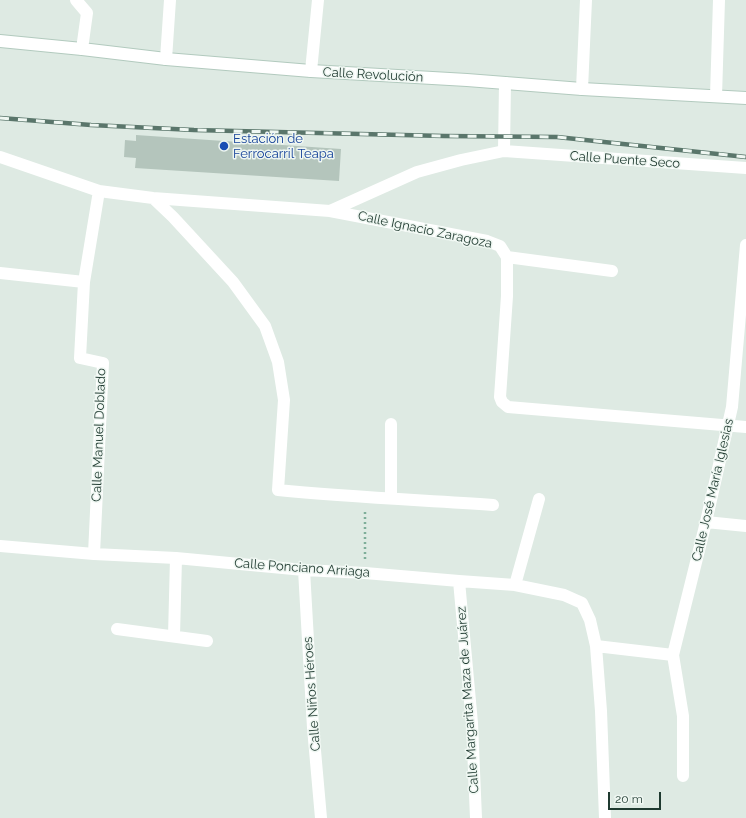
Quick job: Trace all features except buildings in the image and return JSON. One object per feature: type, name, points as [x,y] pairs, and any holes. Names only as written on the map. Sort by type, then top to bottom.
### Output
[{"type":"street","points":[[76,0],[87,13],[82,49]]},
{"type":"street","points":[[166,58],[170,0]]},
{"type":"street","points":[[311,71],[318,0]]},
{"type":"street","points":[[582,89],[586,0]]},
{"type":"street","points":[[716,96],[720,0]]},
{"type":"street","name":"Calle Revolución","points":[[0,41],[311,71],[746,98]]},
{"type":"street","points":[[504,151],[505,83]]},
{"type":"street","name":"Calle Puente Seco","points":[[330,211],[417,172],[461,160],[504,151],[746,168]]},
{"type":"street","name":"Calle Ignacio Zaragoza","points":[[0,156],[99,192],[153,198],[330,211],[487,241],[500,246],[507,257],[507,296],[500,397],[502,402],[508,407],[746,427]]},
{"type":"street","name":"Calle Manuel Doblado","points":[[94,554],[103,363],[80,358],[84,282],[99,192]]},
{"type":"street","points":[[153,198],[173,217],[233,282],[265,326],[278,362],[284,400],[278,490],[493,505]]},
{"type":"street","name":"Calle José María Iglesias","points":[[673,655],[706,522],[732,407],[746,245]]},
{"type":"street","points":[[507,257],[612,271]]},
{"type":"street","points":[[0,273],[84,282]]},
{"type":"street","points":[[391,424],[391,498]]},
{"type":"street","points":[[515,585],[539,499]]},
{"type":"street","points":[[706,522],[746,526]]},
{"type":"street","name":"Calle Ponciano Arriaga","points":[[0,546],[94,554],[176,558],[304,570],[365,572],[515,585],[564,595],[582,603],[590,620],[596,646],[601,711],[605,818]]},
{"type":"street","points":[[174,636],[176,558]]},
{"type":"street","name":"Calle Niños Héroes","points":[[304,570],[321,818]]},
{"type":"street","name":"Calle Margarita Maza de Juárez","points":[[459,581],[472,723],[476,818]]},
{"type":"street","points":[[117,629],[174,636],[207,642]]},
{"type":"street","points":[[596,646],[673,655],[683,716],[683,776]]},
{"type":"path","points":[[365,497],[365,572]]},
{"type":"railway","points":[[0,118],[91,125],[194,130],[557,137],[746,157]]},
{"type":"place","name":"Estación de Ferrocarril Teapa","points":[[224,146]]}]
